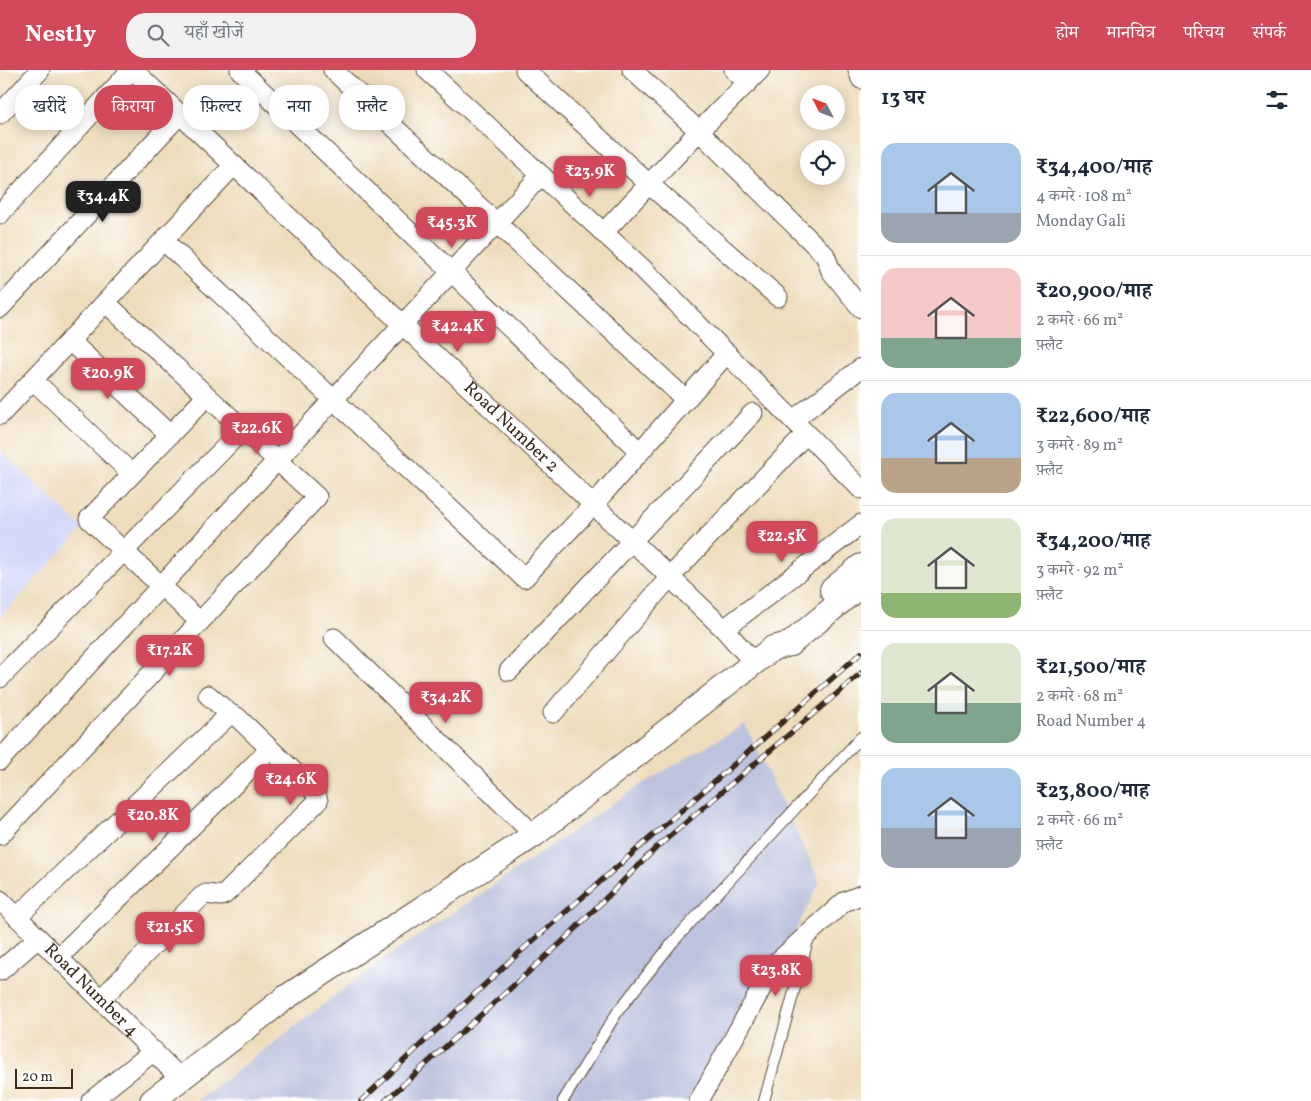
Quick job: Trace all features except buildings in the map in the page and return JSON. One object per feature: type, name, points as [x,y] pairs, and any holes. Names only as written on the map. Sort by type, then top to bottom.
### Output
[{"type":"street","points":[[0,114],[40,70]]},
{"type":"street","points":[[0,214],[132,70]]},
{"type":"street","name":"Road Number 2","points":[[132,70],[632,540],[724,628],[755,664]]},
{"type":"street","points":[[240,70],[640,452]]},
{"type":"street","points":[[333,70],[686,400]]},
{"type":"street","points":[[427,70],[603,233],[727,353],[861,489]]},
{"type":"street","points":[[525,70],[649,184],[778,297]]},
{"type":"street","points":[[632,70],[699,131],[825,255],[831,271],[861,308]]},
{"type":"street","points":[[858,70],[861,79]]},
{"type":"street","points":[[603,233],[699,131],[747,74]]},
{"type":"street","points":[[0,308],[180,114]]},
{"type":"street","points":[[0,415],[234,165]]},
{"type":"street","points":[[0,760],[160,584],[541,175]]},
{"type":"street","points":[[164,241],[524,578],[594,504],[727,353]]},
{"type":"street","points":[[0,835],[199,620],[317,497],[106,302]]},
{"type":"street","points":[[70,340],[170,434]]},
{"type":"street","points":[[793,420],[861,368]]},
{"type":"street","points":[[33,380],[132,474]]},
{"type":"street","points":[[199,620],[89,519],[207,396]]},
{"type":"street","points":[[509,670],[753,412]]},
{"type":"street","points":[[0,678],[243,429]]},
{"type":"street","points":[[553,713],[670,577],[806,434]]},
{"type":"street","points":[[724,628],[861,524]]},
{"type":"street","points":[[152,1101],[285,998],[534,835],[755,664],[773,648],[780,633],[861,566]]},
{"type":"street","points":[[773,648],[790,644],[861,585]]},
{"type":"street","points":[[334,638],[534,835]]},
{"type":"street","points":[[101,999],[202,897],[206,894],[221,896],[225,894],[315,806],[318,800],[315,792],[237,717],[230,714],[208,695]]},
{"type":"street","points":[[17,917],[230,714]]},
{"type":"street","points":[[58,958],[270,749]]},
{"type":"street","points":[[698,1101],[775,964],[844,902],[861,895]]},
{"type":"street","name":"Road Number 4","points":[[0,900],[181,1079]]},
{"type":"street","points":[[0,971],[38,938]]},
{"type":"street","points":[[91,1101],[154,1051]]},
{"type":"lane","points":[[562,1101],[618,1011],[673,942],[861,737]]},
{"type":"lane","points":[[764,1101],[811,932]]},
{"type":"shaded area","points":[[0,451],[83,528],[0,618]]},
{"type":"shaded area","points":[[745,724],[820,882],[709,1101],[197,1101],[373,967],[645,782]]},
{"type":"railway","points":[[361,1101],[512,959],[861,653]]},
{"type":"railway","points":[[385,1101],[562,942],[656,848],[861,673]]}]
